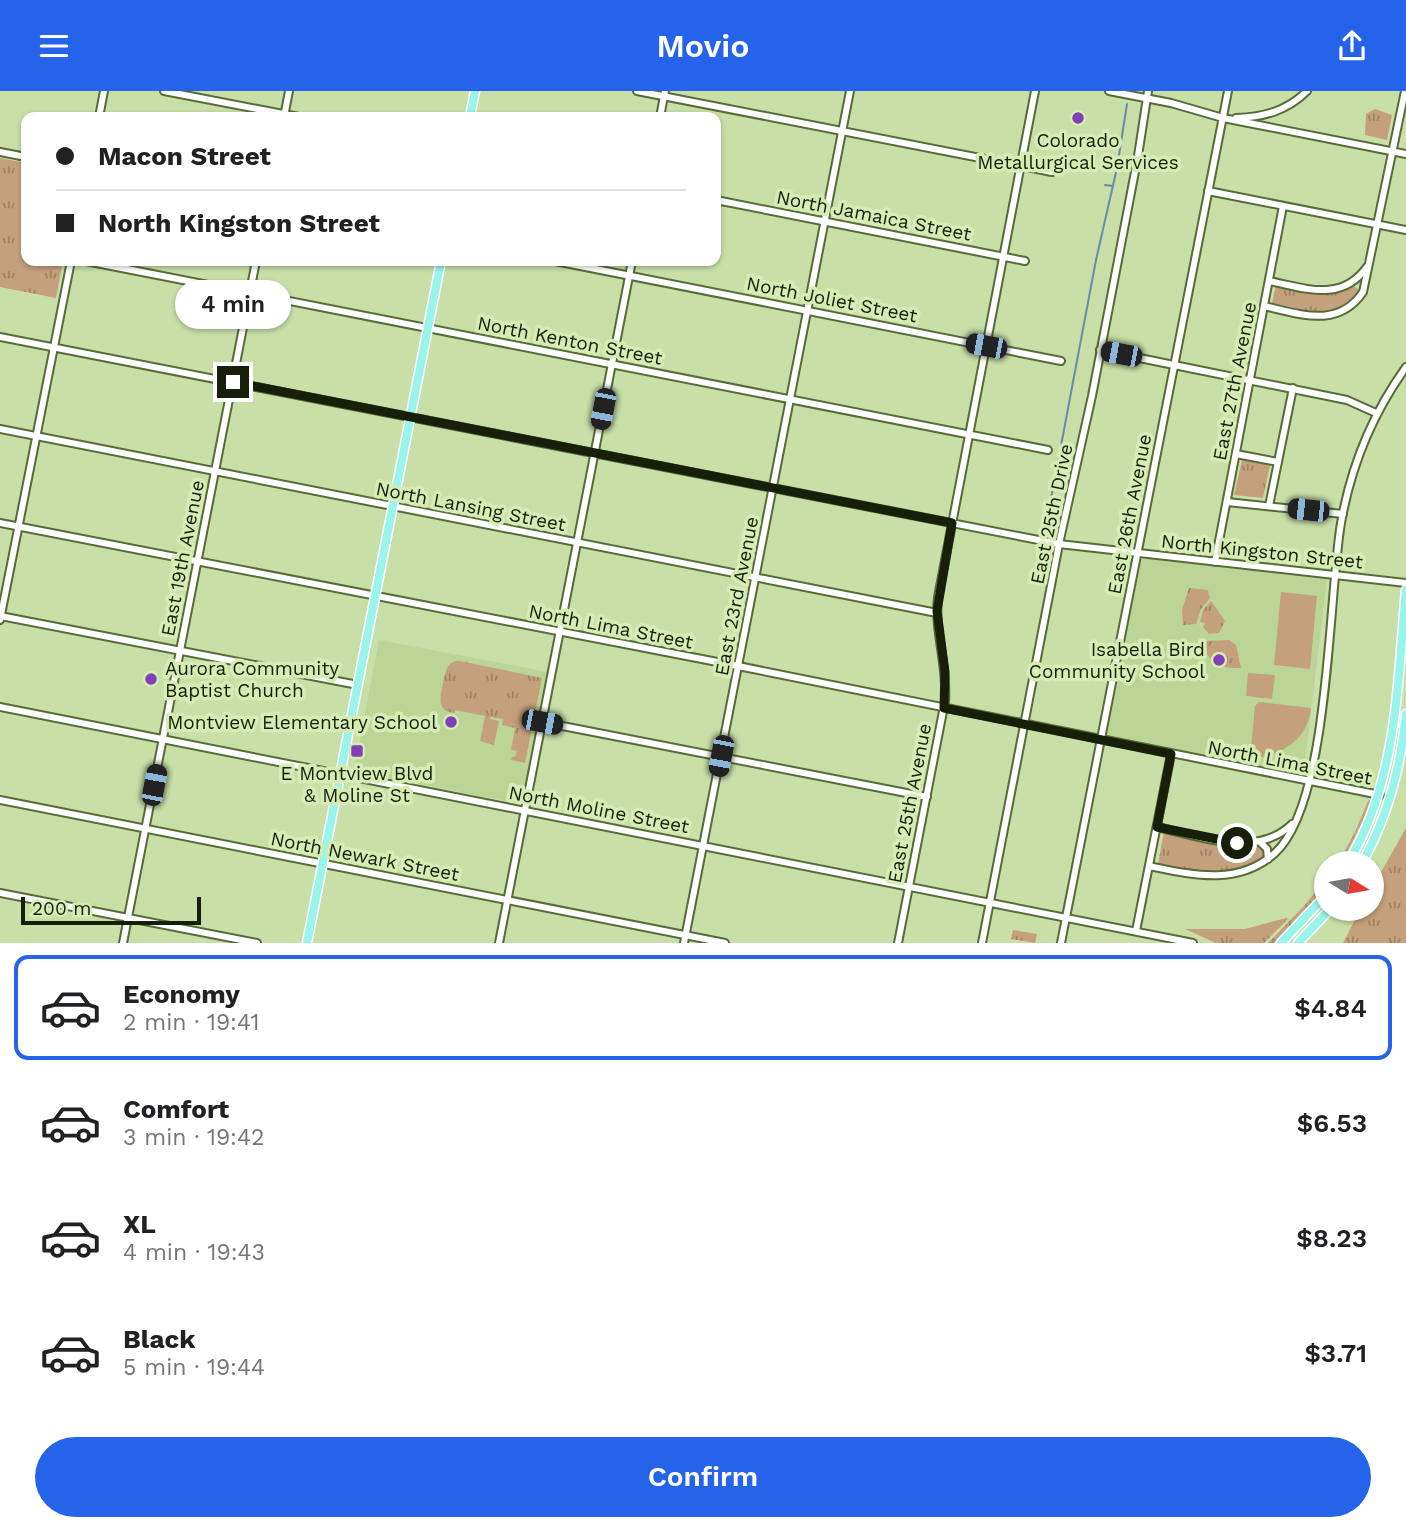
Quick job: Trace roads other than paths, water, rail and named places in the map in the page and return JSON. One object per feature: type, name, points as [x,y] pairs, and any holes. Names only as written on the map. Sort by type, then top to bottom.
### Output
[{"type":"main road","points":[[471,112],[475,91]]},
{"type":"main road","points":[[307,943],[440,266]]},
{"type":"main road","points":[[1354,851],[1380,795],[1393,733],[1406,590]]},
{"type":"main road","points":[[1369,851],[1389,802],[1401,759],[1406,714]]},
{"type":"main road","points":[[1281,943],[1314,908]]},
{"type":"main road","points":[[1297,943],[1318,921]]},
{"type":"street","points":[[100,112],[104,91]]},
{"type":"street","points":[[164,91],[265,112]]},
{"type":"street","points":[[285,112],[289,91]]},
{"type":"street","points":[[637,91],[664,94],[1052,173]]},
{"type":"street","name":"East 23rd Avenue","points":[[685,939],[850,91]]},
{"type":"street","name":"East 25th Avenue","points":[[898,943],[944,708],[945,672],[937,613],[1035,91]]},
{"type":"street","points":[[1109,91],[1147,95],[1223,118],[1406,154]]},
{"type":"street","name":"East 26th Avenue","points":[[1061,943],[1228,91]]},
{"type":"street","points":[[1223,118],[1276,112],[1307,91]]},
{"type":"street","points":[[1264,306],[1330,316],[1348,309],[1363,292],[1405,91]]},
{"type":"street","points":[[661,112],[664,94]]},
{"type":"street","name":"East 25th Drive","points":[[982,943],[1059,544],[1076,476],[1138,156],[1147,95]]},
{"type":"street","points":[[0,152],[21,156]]},
{"type":"street","points":[[1208,191],[1406,230]]},
{"type":"street","name":"North Jamaica Street","points":[[721,201],[1025,261]]},
{"type":"street","name":"East 27th Avenue","points":[[1215,562],[1283,206]]},
{"type":"street","points":[[1269,281],[1328,291],[1353,282],[1370,263]]},
{"type":"street","points":[[70,266],[0,617],[358,685]]},
{"type":"street","name":"North Kenton Street","points":[[112,266],[1048,450]]},
{"type":"street","name":"East 19th Avenue","points":[[123,943],[255,266]]},
{"type":"street","name":"North Joliet Street","points":[[581,266],[1061,361]]},
{"type":"street","points":[[499,943],[631,266]]},
{"type":"street","points":[[1353,282],[1363,292]]},
{"type":"street","name":"North Kingston Street","points":[[0,337],[1059,544],[1406,583]]},
{"type":"street","points":[[1100,349],[1347,400],[1376,413]]},
{"type":"street","points":[[1149,866],[1187,873],[1234,875],[1268,859],[1283,845],[1299,818],[1320,729],[1343,515],[1353,473],[1376,413],[1406,367]]},
{"type":"street","points":[[1269,506],[1293,388]]},
{"type":"street","name":"North Lansing Street","points":[[0,429],[937,613]]},
{"type":"street","points":[[1236,454],[1278,462]]},
{"type":"street","points":[[1227,502],[1343,515]]},
{"type":"street","name":"North Lima Street","points":[[0,523],[738,666],[1380,795]]},
{"type":"street","name":"North Moline Street","points":[[0,707],[1193,943]]},
{"type":"street","points":[[542,722],[927,797]]},
{"type":"street","points":[[1136,931],[1171,754]]},
{"type":"street","name":"North Newark Street","points":[[0,800],[507,900],[685,939],[724,943]]},
{"type":"street","points":[[1157,827],[1251,844],[1286,831],[1299,818]]},
{"type":"street","points":[[1260,842],[1267,849],[1268,859]]},
{"type":"street","points":[[0,893],[257,943]]},
{"type":"waterway","points":[[1050,525],[1047,520],[1096,260],[1117,168],[1127,104]]},
{"type":"waterway","points":[[1105,185],[1113,186]]},
{"type":"place","name":"Colorado Metallurgical Services","points":[[1078,118]]},
{"type":"place","name":"Isabella Bird Community School","points":[[1219,660]]},
{"type":"place","name":"Aurora Community Baptist Church","points":[[151,679]]},
{"type":"place","name":"Montview Elementary School","points":[[451,722]]},
{"type":"place","name":"E Montview Blvd & Moline St","points":[[357,751]]}]
